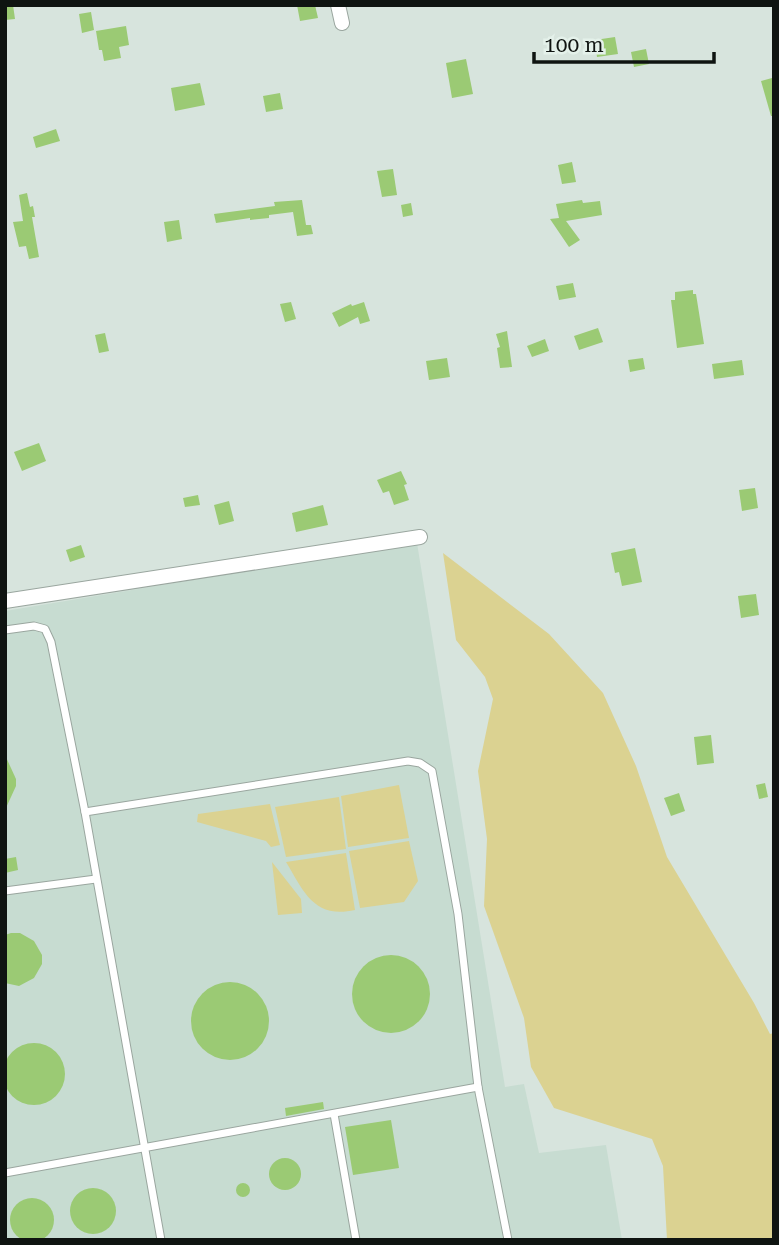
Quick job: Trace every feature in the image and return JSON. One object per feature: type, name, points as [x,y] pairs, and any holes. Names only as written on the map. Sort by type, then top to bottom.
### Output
[{"type":"street","points":[[338,5],[342,23]]},
{"type":"street","points":[[5,601],[420,537]]},
{"type":"lane","points":[[5,630],[34,626],[46,629],[51,642],[85,813],[161,1240]]},
{"type":"lane","points":[[85,813],[408,761],[420,763],[432,771],[458,914],[478,1087],[508,1240]]},
{"type":"lane","points":[[5,891],[96,879]]},
{"type":"lane","points":[[5,1173],[478,1087]]},
{"type":"lane","points":[[334,1114],[356,1240]]},
{"type":"shaded area","points":[[417,543],[505,1087],[524,1084],[539,1153],[606,1145],[622,1240],[5,1240],[5,611]]},
{"type":"shaded area","points":[[443,553],[549,634],[603,693],[636,766],[667,857],[770,1034],[774,1033],[774,1240],[667,1240],[663,1166],[652,1139],[554,1108],[531,1067],[524,1018],[484,906],[487,839],[478,771],[493,699],[485,677],[456,640]]},
{"type":"shaded area","points":[[399,785],[409,838],[348,847],[341,796]]},
{"type":"shaded area","points":[[339,797],[346,849],[286,857],[275,807]]},
{"type":"shaded area","points":[[270,804],[280,845],[271,847],[266,841],[197,822],[198,814]]},
{"type":"shaded area","points":[[409,841],[418,881],[404,902],[360,908],[349,851]]},
{"type":"shaded area","points":[[346,853],[355,910],[329,911],[320,907],[305,893],[286,862]]},
{"type":"shaded area","points":[[272,862],[301,899],[302,913],[278,915]]},
{"type":"building","points":[[5,5],[13,5],[15,19],[5,20]]},
{"type":"building","points":[[297,5],[315,5],[318,18],[300,21]]},
{"type":"building","points":[[91,12],[94,30],[82,33],[79,14]]},
{"type":"building","points":[[126,26],[129,45],[119,47],[121,58],[104,61],[96,31]]},
{"type":"building","points":[[615,37],[618,54],[597,57],[595,40]]},
{"type":"building","points":[[646,49],[649,64],[634,67],[631,52]]},
{"type":"building","points":[[466,59],[473,94],[452,98],[446,63]]},
{"type":"building","points":[[772,78],[774,116],[771,116],[761,81]]},
{"type":"building","points":[[200,83],[205,105],[175,111],[171,88]]},
{"type":"building","points":[[280,93],[283,109],[266,112],[263,96]]},
{"type":"building","points":[[56,129],[60,141],[36,148],[33,137]]},
{"type":"building","points":[[572,162],[576,182],[562,184],[558,165]]},
{"type":"building","points":[[393,169],[397,195],[382,197],[377,171]]},
{"type":"building","points":[[27,193],[30,207],[33,206],[35,217],[32,217],[39,257],[29,259],[26,246],[19,247],[13,222],[23,221],[19,195]]},
{"type":"building","points":[[302,200],[306,225],[311,225],[313,234],[297,236],[293,212],[269,215],[269,218],[216,223],[214,214],[275,206],[274,202]]},
{"type":"building","points":[[582,200],[583,203],[600,201],[602,215],[566,221],[580,240],[569,247],[550,219],[559,218],[556,204]]},
{"type":"building","points":[[411,203],[413,215],[403,217],[401,205]]},
{"type":"building","points":[[179,220],[182,239],[167,242],[164,222]]},
{"type":"building","points":[[573,283],[576,297],[559,300],[556,286]]},
{"type":"building","points":[[693,290],[693,294],[696,294],[704,344],[677,348],[671,300],[675,300],[675,292]]},
{"type":"building","points":[[291,302],[296,319],[285,322],[280,304]]},
{"type":"building","points":[[364,302],[370,321],[360,324],[358,317],[339,327],[332,313],[351,304],[352,306]]},
{"type":"building","points":[[598,328],[603,342],[579,350],[574,336]]},
{"type":"building","points":[[507,331],[512,367],[500,368],[497,348],[500,347],[496,334]]},
{"type":"building","points":[[105,333],[109,351],[99,353],[95,335]]},
{"type":"building","points":[[545,339],[549,351],[532,357],[527,346]]},
{"type":"building","points":[[447,358],[450,377],[429,380],[426,361]]},
{"type":"building","points":[[643,358],[645,369],[630,372],[628,360]]},
{"type":"building","points":[[742,360],[744,375],[714,379],[712,364]]},
{"type":"building","points":[[39,443],[46,461],[22,471],[14,452]]},
{"type":"building","points":[[401,471],[407,484],[404,485],[409,500],[394,505],[389,491],[383,493],[377,480]]},
{"type":"building","points":[[755,488],[758,508],[742,511],[739,490]]},
{"type":"building","points":[[198,495],[200,505],[185,507],[183,498]]},
{"type":"building","points":[[229,501],[234,521],[219,525],[214,505]]},
{"type":"building","points":[[323,505],[328,525],[296,532],[292,513]]},
{"type":"building","points":[[81,545],[85,557],[70,562],[66,550]]},
{"type":"building","points":[[635,548],[642,582],[622,586],[619,572],[615,573],[611,553]]},
{"type":"building","points":[[756,594],[759,615],[741,618],[738,596]]},
{"type":"building","points":[[711,735],[714,763],[697,765],[694,737]]},
{"type":"building","points":[[5,755],[16,779],[16,786],[5,810]]},
{"type":"building","points":[[765,783],[768,797],[759,799],[756,785]]},
{"type":"building","points":[[679,793],[685,811],[671,816],[664,798]]},
{"type":"building","points":[[16,857],[18,870],[5,873],[5,859]]},
{"type":"building","points":[[20,933],[34,941],[42,955],[42,964],[34,978],[19,986],[5,983],[5,935]]},
{"type":"building","points":[[391,955],[406,958],[419,966],[427,979],[430,994],[427,1009],[419,1022],[406,1030],[391,1033],[376,1030],[363,1022],[355,1009],[352,994],[355,979],[363,966],[376,958]]},
{"type":"building","points":[[230,982],[245,985],[258,993],[266,1006],[269,1021],[266,1036],[258,1049],[245,1057],[230,1060],[215,1057],[202,1049],[194,1036],[191,1021],[194,1006],[202,993],[215,985]]},
{"type":"building","points":[[34,1043],[46,1045],[56,1052],[63,1062],[63,1086],[56,1096],[46,1103],[34,1105],[22,1103],[12,1096],[5,1086],[3,1074],[5,1062],[12,1052],[22,1045]]},
{"type":"building","points":[[323,1102],[324,1109],[286,1116],[285,1108]]},
{"type":"building","points":[[391,1120],[399,1168],[353,1175],[345,1127]]},
{"type":"building","points":[[285,1158],[296,1163],[301,1174],[296,1185],[285,1190],[274,1185],[269,1174],[274,1163]]},
{"type":"building","points":[[240,1183],[246,1183],[250,1190],[246,1197],[240,1197],[236,1193],[236,1187]]},
{"type":"building","points":[[93,1188],[109,1195],[116,1211],[109,1227],[93,1234],[77,1227],[70,1211],[77,1195]]},
{"type":"building","points":[[32,1198],[41,1199],[48,1204],[53,1211],[53,1229],[48,1236],[41,1241],[32,1242],[23,1241],[16,1236],[11,1229],[10,1220],[11,1211],[16,1204],[23,1199]]}]
